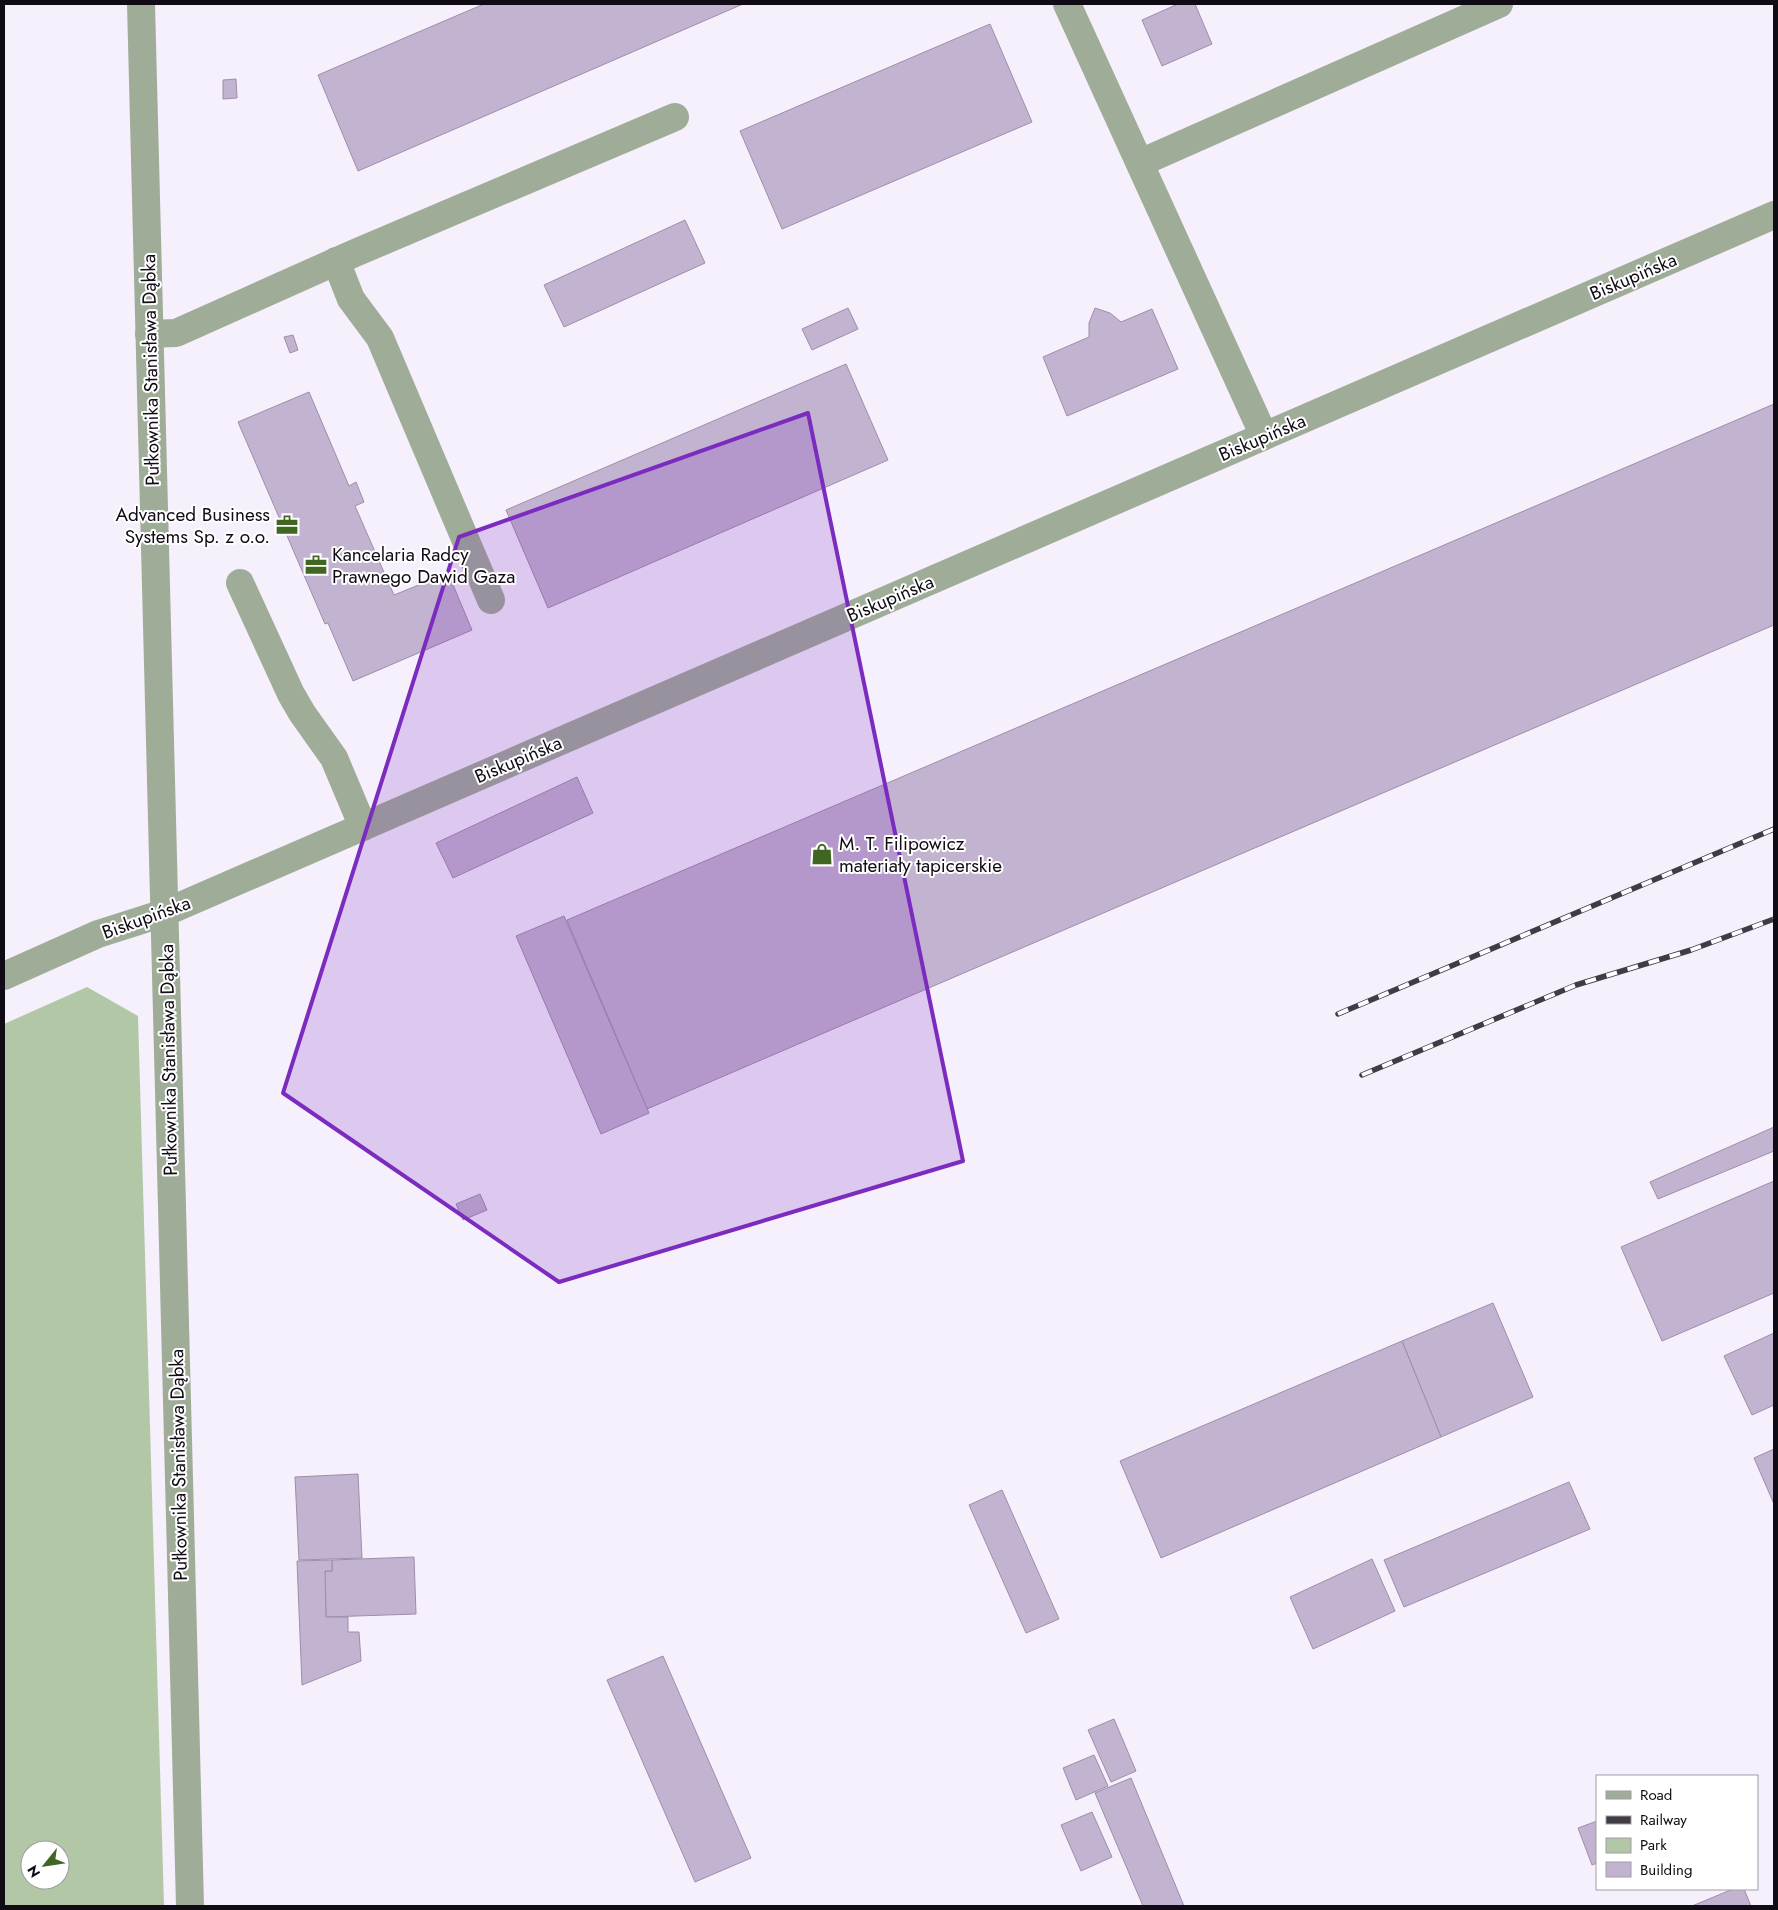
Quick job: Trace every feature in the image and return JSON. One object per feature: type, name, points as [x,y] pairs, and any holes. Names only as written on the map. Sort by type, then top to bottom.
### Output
[{"type":"street","name":"Pułkownika Stanisława Dąbka","points":[[140,4],[190,1906]]},
{"type":"street","points":[[1068,4],[1264,436]]},
{"type":"street","points":[[1140,162],[1498,4]]},
{"type":"street","points":[[149,334],[176,333],[336,261],[675,117]]},
{"type":"street","name":"Biskupińska","points":[[4,976],[98,934],[164,913],[1774,215]]},
{"type":"street","points":[[336,261],[351,299],[380,338],[491,600]]},
{"type":"street","points":[[240,583],[291,694],[334,758],[364,827]]},
{"type":"highlighted area","points":[[808,413],[963,1161],[559,1282],[283,1093],[459,537]]},
{"type":"green space","points":[[87,987],[138,1016],[164,1906],[4,1906],[4,1024]]},
{"type":"building","points":[[484,4],[743,4],[358,171],[318,75]]},
{"type":"building","points":[[1178,4],[1195,4],[1212,44],[1162,66],[1142,20]]},
{"type":"building","points":[[990,24],[1032,122],[782,229],[740,131]]},
{"type":"building","points":[[236,79],[237,98],[223,99],[223,80]]},
{"type":"building","points":[[685,220],[705,263],[564,327],[544,285]]},
{"type":"building","points":[[848,308],[858,329],[812,350],[802,329]]},
{"type":"building","points":[[1095,308],[1110,313],[1121,322],[1152,309],[1178,369],[1067,416],[1043,357],[1089,337],[1089,323]]},
{"type":"building","points":[[293,335],[298,350],[290,353],[284,337]]},
{"type":"building","points":[[846,364],[888,460],[548,608],[506,510]]},
{"type":"building","points":[[309,392],[349,486],[356,482],[364,502],[355,506],[394,595],[448,573],[472,630],[353,681],[328,623],[325,624],[238,422]]},
{"type":"building","points":[[1774,404],[1774,625],[647,1109],[567,920]]},
{"type":"building","points":[[577,777],[593,813],[453,878],[436,843]]},
{"type":"building","points":[[564,916],[649,1113],[601,1134],[516,936]]},
{"type":"building","points":[[1774,1127],[1774,1151],[1658,1199],[1650,1182]]},
{"type":"building","points":[[1774,1181],[1774,1293],[1662,1341],[1621,1247]]},
{"type":"building","points":[[480,1194],[487,1210],[463,1220],[456,1204]]},
{"type":"building","points":[[1493,1303],[1533,1397],[1441,1437],[1402,1341]]},
{"type":"building","points":[[1774,1333],[1774,1405],[1752,1415],[1724,1356]]},
{"type":"building","points":[[1402,1341],[1441,1437],[1161,1558],[1120,1461]]},
{"type":"building","points":[[1774,1449],[1774,1504],[1754,1458]]},
{"type":"building","points":[[358,1474],[362,1558],[299,1560],[295,1477]]},
{"type":"building","points":[[1569,1482],[1590,1529],[1404,1607],[1384,1560]]},
{"type":"building","points":[[1002,1490],[1059,1619],[1026,1633],[969,1505]]},
{"type":"building","points":[[414,1557],[416,1614],[326,1617],[325,1571],[332,1571],[332,1560]]},
{"type":"building","points":[[1372,1559],[1395,1611],[1313,1649],[1290,1597]]},
{"type":"building","points":[[332,1560],[332,1571],[325,1571],[326,1617],[348,1617],[348,1632],[359,1632],[361,1661],[302,1685],[297,1561]]},
{"type":"building","points":[[663,1656],[751,1858],[695,1882],[607,1680]]},
{"type":"building","points":[[1114,1719],[1136,1771],[1111,1782],[1088,1730]]},
{"type":"building","points":[[1094,1755],[1108,1786],[1076,1800],[1063,1768]]},
{"type":"building","points":[[1131,1778],[1184,1906],[1143,1906],[1095,1793]]},
{"type":"building","points":[[1092,1812],[1112,1857],[1081,1871],[1061,1825]]},
{"type":"building","points":[[1596,1821],[1596,1863],[1592,1865],[1578,1828]]},
{"type":"building","points":[[1731,1890],[1744,1890],[1751,1906],[1692,1906]]},
{"type":"railway","points":[[1338,1014],[1774,829]]},
{"type":"railway","points":[[1362,1075],[1576,985],[1691,950],[1774,919]]},
{"type":"place","name":"Advanced Business Systems Sp. z o.o.","points":[[287,525]]},
{"type":"place","name":"Kancelaria Radcy Prawnego Dawid Gaza","points":[[316,565]]},
{"type":"place","name":"M. T. Filipowicz materiały tapicerskie","points":[[822,854]]}]
